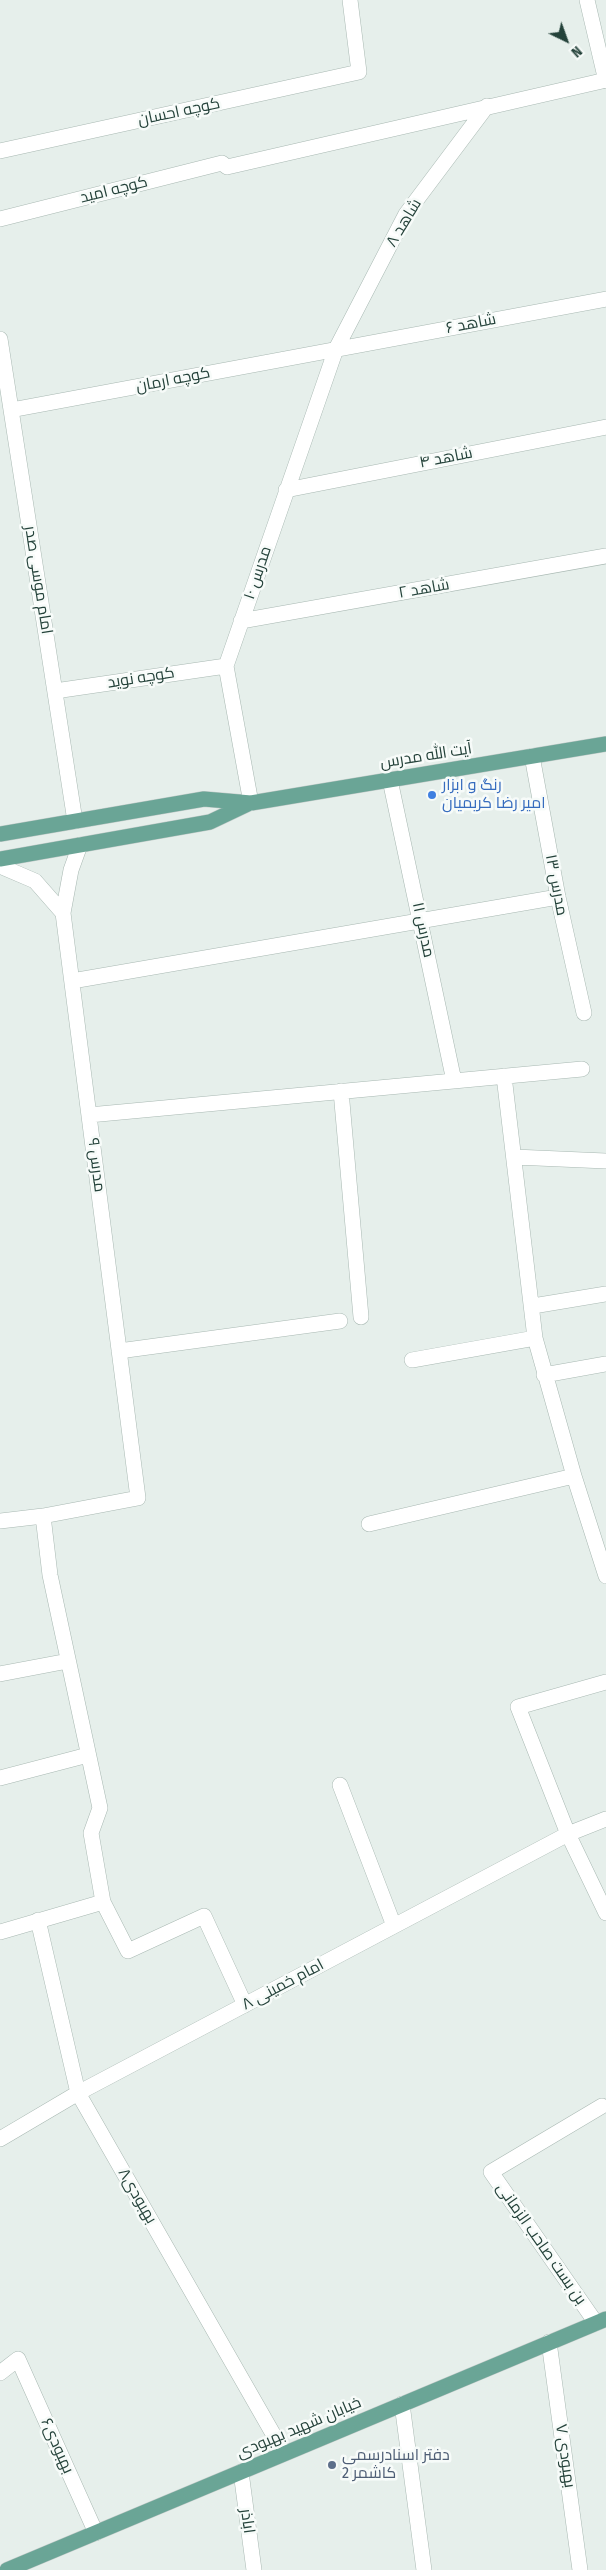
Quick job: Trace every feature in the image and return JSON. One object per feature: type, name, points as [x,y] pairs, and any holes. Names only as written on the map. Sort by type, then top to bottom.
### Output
[{"type":"main road","name":"آیت الله مدرس","points":[[0,834],[204,799],[252,802],[606,744]]},
{"type":"main road","name":"آیت الله مدرس","points":[[0,859],[210,822],[252,802]]},
{"type":"main road","name":"خیابان شهید بهبودی","points":[[7,2570],[601,2321]]},
{"type":"street","name":"کوچه احسان","points":[[0,151],[359,72],[350,0]]},
{"type":"street","points":[[488,106],[606,80],[587,0]]},
{"type":"street","name":"کوچه امید","points":[[0,219],[222,163],[227,167],[488,106]]},
{"type":"street","name":"شاهد ۸","points":[[336,349],[406,214],[488,106]]},
{"type":"street","name":"شاهد ۶","points":[[336,349],[606,299]]},
{"type":"street","name":"امام موسی صدر","points":[[0,339],[75,821]]},
{"type":"street","name":"کوچه ارمان","points":[[11,410],[336,349]]},
{"type":"street","name":"مدرس ۱۰","points":[[252,802],[226,666],[336,349]]},
{"type":"street","name":"شاهد ۴","points":[[286,490],[606,427]]},
{"type":"street","name":"شاهد ۲","points":[[241,622],[606,556]]},
{"type":"street","name":"کوچه نوید","points":[[55,691],[226,666]]},
{"type":"street","name":"مدرس ۱۳","points":[[532,756],[558,897],[584,1013]]},
{"type":"street","name":"مدرس ۱۱","points":[[390,780],[454,1081]]},
{"type":"street","name":"مدرس ۹","points":[[43,1516],[138,1498],[63,913],[71,870],[80,845]]},
{"type":"street","points":[[0,866],[35,881],[63,913]]},
{"type":"street","points":[[72,981],[558,897]]},
{"type":"street","points":[[89,1115],[582,1069]]},
{"type":"street","points":[[504,1076],[533,1306],[535,1338],[574,1476],[606,1576]]},
{"type":"street","points":[[341,1092],[362,1317]]},
{"type":"street","points":[[514,1157],[606,1161]]},
{"type":"street","points":[[533,1306],[606,1294]]},
{"type":"street","points":[[119,1352],[340,1320]]},
{"type":"street","points":[[412,1360],[535,1338]]},
{"type":"street","points":[[544,1375],[606,1364]]},
{"type":"street","points":[[369,1524],[574,1476]]},
{"type":"street","points":[[0,1521],[43,1516],[50,1575],[100,1808],[91,1832],[103,1902],[128,1951],[204,1916],[245,2005]]},
{"type":"street","points":[[0,1674],[68,1661]]},
{"type":"street","points":[[606,1682],[518,1707],[568,1834],[606,1913]]},
{"type":"street","points":[[0,1778],[88,1755]]},
{"type":"street","points":[[340,1785],[394,1926]]},
{"type":"street","name":"امام خمینی ۸","points":[[0,2139],[78,2093],[568,1834],[606,1819]]},
{"type":"street","points":[[0,1932],[103,1902]]},
{"type":"street","name":"بهبودی۸","points":[[38,1920],[78,2093],[284,2453]]},
{"type":"street","name":"بن بست صاحب الزمانی","points":[[601,2321],[491,2172],[602,2106]]},
{"type":"street","name":"بهبودی ۷","points":[[549,2342],[580,2570]]},
{"type":"street","name":"بهبودی۶","points":[[0,2373],[18,2359],[96,2532]]},
{"type":"street","points":[[402,2404],[424,2570]]},
{"type":"street","name":"اباذر","points":[[241,2472],[254,2570]]},
{"type":"place","name":"رنگ و ابزار امیر رضا کریمیان","points":[[432,795]]},
{"type":"place","name":"دفتر اسنادرسمی 2 کاشمر","points":[[332,2465]]}]
